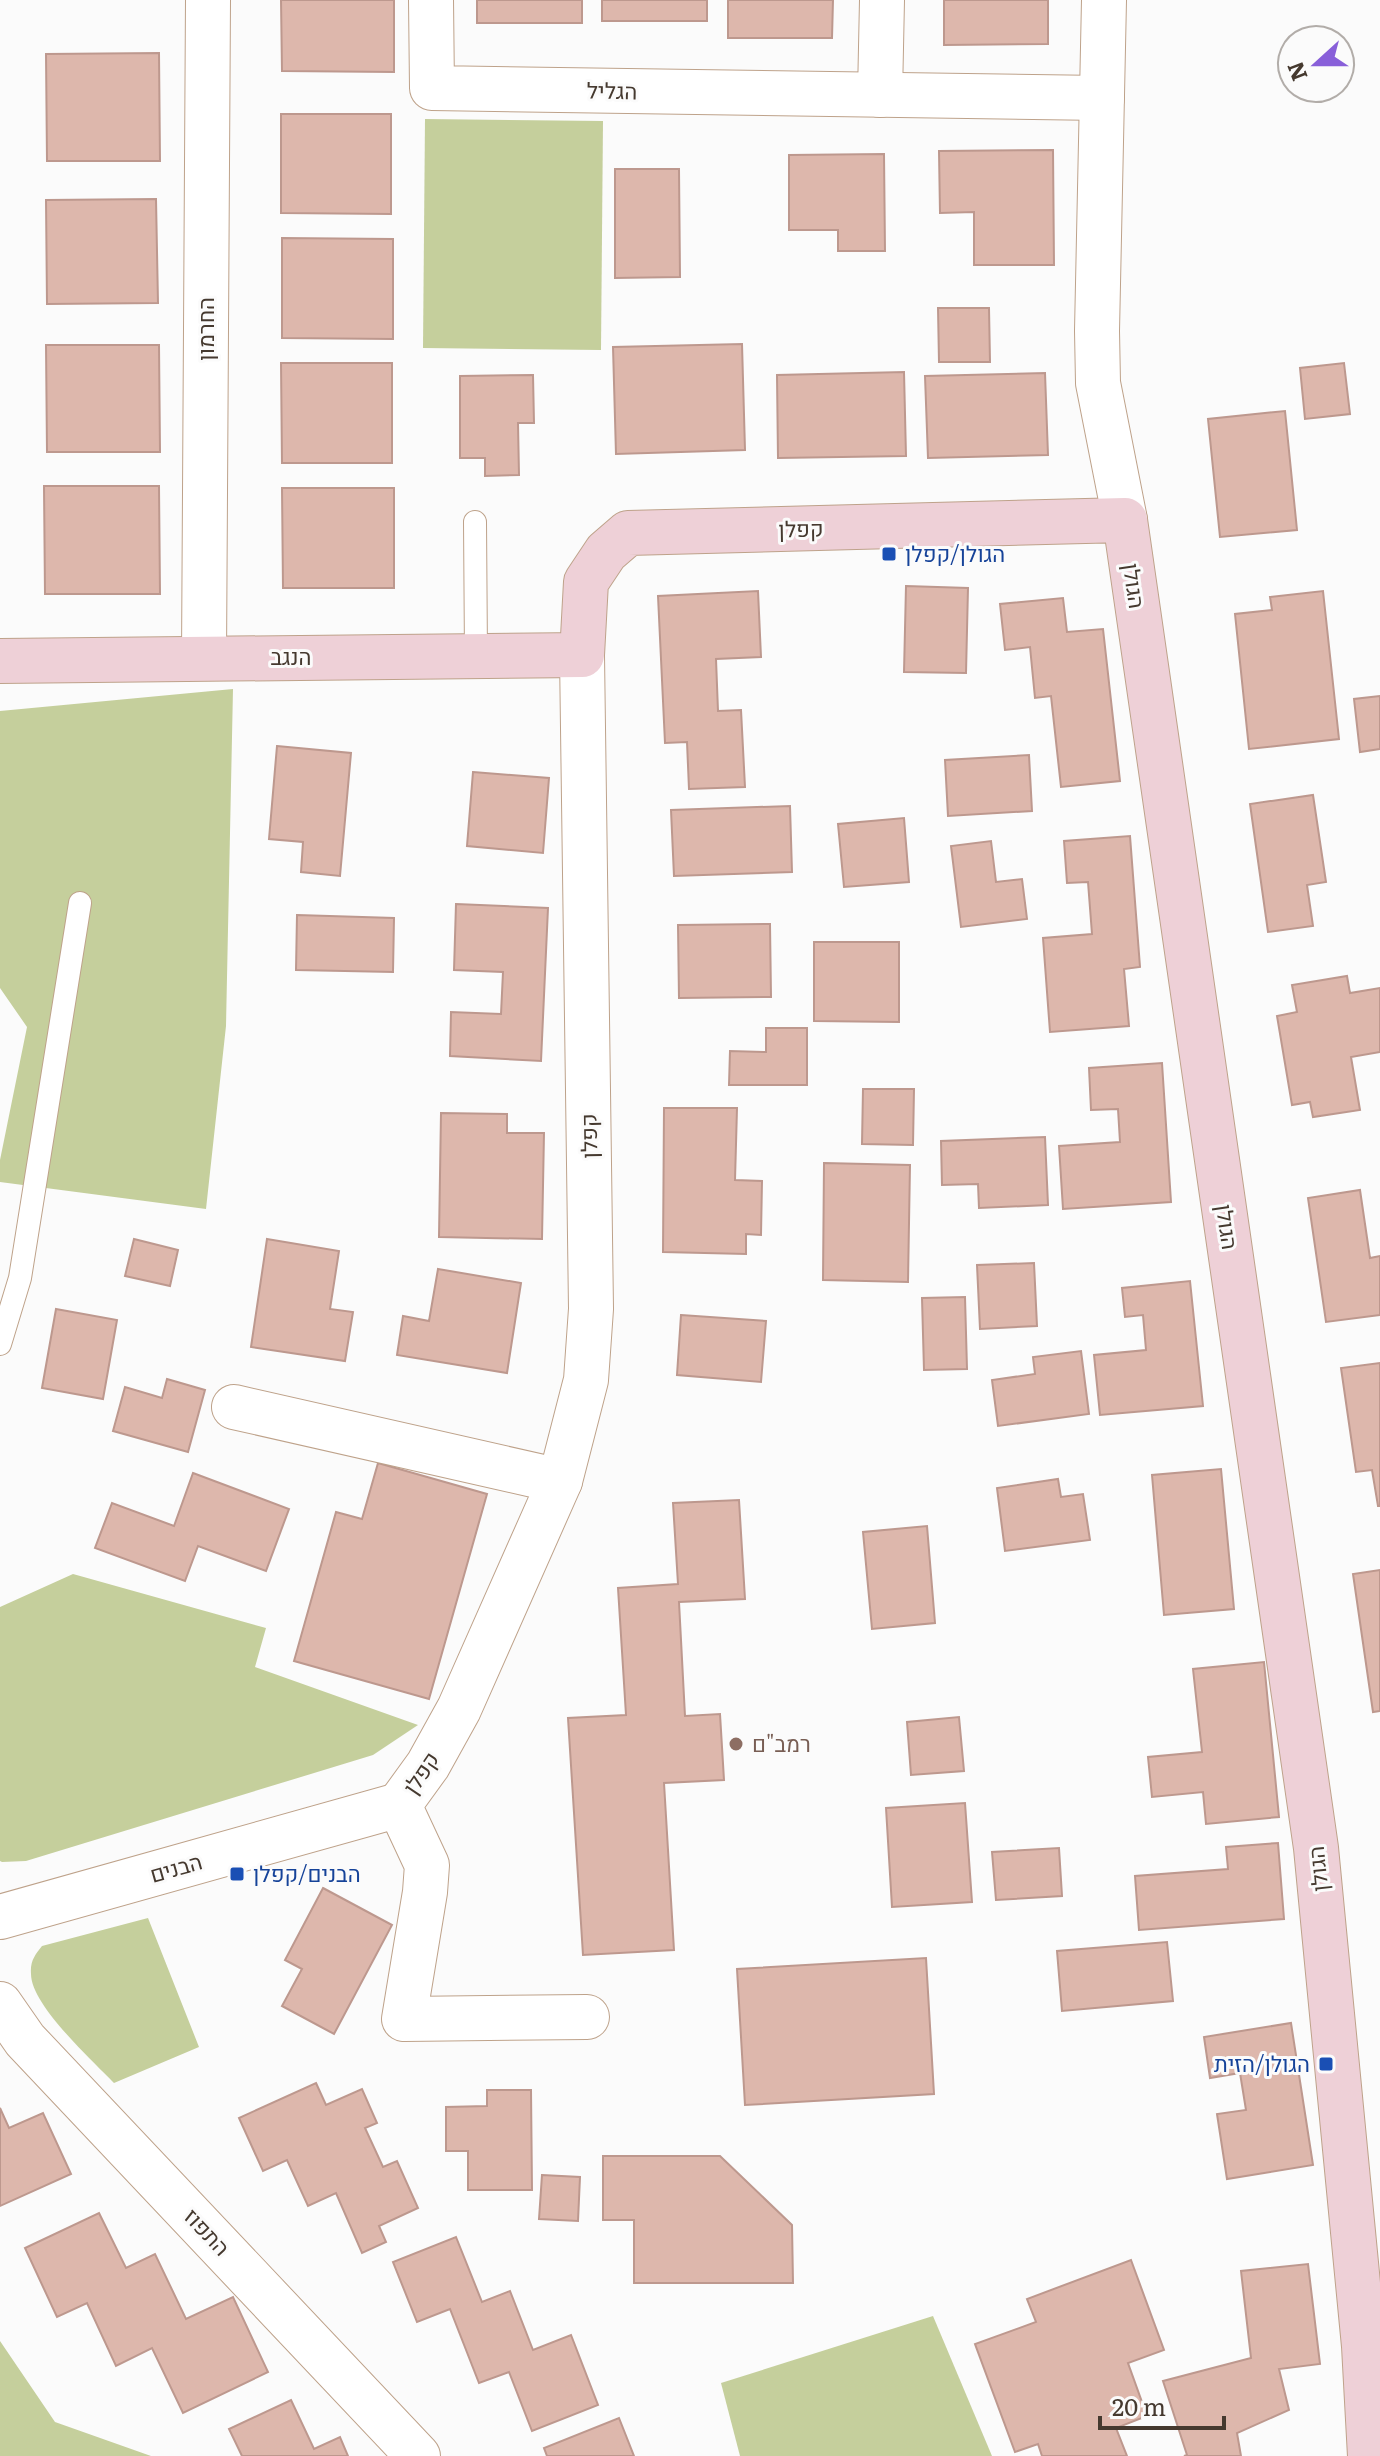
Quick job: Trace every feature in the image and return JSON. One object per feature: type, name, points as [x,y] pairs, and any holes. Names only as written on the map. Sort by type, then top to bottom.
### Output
[{"type":"street","name":"החרמון","points":[[204,658],[208,0]]},
{"type":"street","name":"הגליל","points":[[431,0],[432,88],[1102,98]]},
{"type":"street","points":[[880,95],[882,0]]},
{"type":"street","name":"הגולן","points":[[1104,0],[1098,383],[1125,520],[1316,1848],[1364,2346],[1370,2456]]},
{"type":"street","name":"קפלן","points":[[587,2017],[404,2019],[427,1865],[399,1805],[428,1765],[459,1709],[560,1481],[586,1380],[591,1309],[582,655],[586,582],[606,552],[628,533],[1125,520]]},
{"type":"street","name":"הנגב","points":[[0,661],[582,655]]},
{"type":"street","points":[[234,1407],[560,1481]]},
{"type":"street","name":"הבנים","points":[[0,1917],[399,1805]]},
{"type":"street","name":"התפוז","points":[[0,2004],[25,2040],[418,2456]]},
{"type":"lane","points":[[475,522],[476,656]]},
{"type":"lane","points":[[0,1344],[20,1278],[80,903]]},
{"type":"green space","points":[[425,119],[603,121],[601,350],[423,348]]},
{"type":"green space","points":[[233,689],[226,1026],[206,1209],[0,1182],[0,1160],[27,1027],[0,988],[0,711]]},
{"type":"green space","points":[[73,1574],[266,1628],[255,1667],[418,1725],[373,1755],[26,1861],[2,1862],[0,1607]]},
{"type":"green space","points":[[148,1918],[199,2047],[114,2083],[51,2016],[34,1987],[31,1965],[42,1946]]},
{"type":"green space","points":[[933,2316],[992,2456],[740,2456],[721,2383]]},
{"type":"green space","points":[[0,2341],[55,2422],[151,2456],[0,2456]]},
{"type":"building","points":[[281,0],[394,0],[394,72],[282,71]]},
{"type":"building","points":[[477,0],[582,0],[582,23],[477,23]]},
{"type":"building","points":[[602,0],[707,0],[707,21],[602,21]]},
{"type":"building","points":[[728,0],[833,0],[832,38],[728,38]]},
{"type":"building","points":[[944,0],[1048,0],[1048,44],[944,45]]},
{"type":"building","points":[[159,53],[160,161],[47,161],[46,54]]},
{"type":"building","points":[[281,114],[391,114],[391,214],[281,213]]},
{"type":"building","points":[[1053,150],[1054,265],[974,265],[974,212],[940,213],[939,151]]},
{"type":"building","points":[[884,154],[885,251],[838,251],[838,230],[789,230],[789,155]]},
{"type":"building","points":[[615,169],[679,169],[680,277],[615,278]]},
{"type":"building","points":[[156,199],[158,303],[47,304],[46,200]]},
{"type":"building","points":[[282,238],[393,239],[393,339],[282,338]]},
{"type":"building","points":[[938,308],[989,308],[990,362],[939,362]]},
{"type":"building","points":[[742,344],[745,450],[616,454],[613,347]]},
{"type":"building","points":[[46,345],[159,345],[160,452],[47,452]]},
{"type":"building","points":[[281,363],[392,363],[392,463],[282,463]]},
{"type":"building","points":[[1344,363],[1350,414],[1305,419],[1300,368]]},
{"type":"building","points":[[904,372],[906,456],[778,458],[777,375]]},
{"type":"building","points":[[1045,373],[1048,455],[928,458],[925,376]]},
{"type":"building","points":[[533,375],[534,423],[518,423],[519,475],[485,476],[485,458],[460,458],[460,376]]},
{"type":"building","points":[[1285,411],[1297,530],[1220,537],[1208,419]]},
{"type":"building","points":[[44,486],[159,486],[160,594],[45,594]]},
{"type":"building","points":[[282,488],[394,488],[394,588],[283,588]]},
{"type":"building","points":[[906,586],[968,588],[966,673],[904,672]]},
{"type":"building","points":[[758,591],[761,657],[716,659],[718,711],[741,710],[745,787],[689,789],[687,742],[665,743],[658,596]]},
{"type":"building","points":[[1323,591],[1339,739],[1249,749],[1235,614],[1272,610],[1270,597]]},
{"type":"building","points":[[1063,598],[1067,632],[1103,629],[1120,781],[1061,787],[1051,696],[1035,698],[1030,647],[1005,650],[1000,604]]},
{"type":"building","points":[[1380,696],[1380,749],[1360,752],[1354,699]]},
{"type":"building","points":[[277,746],[351,753],[340,876],[301,872],[303,842],[269,839]]},
{"type":"building","points":[[1029,755],[1032,811],[948,816],[945,760]]},
{"type":"building","points":[[473,772],[549,778],[543,853],[467,846]]},
{"type":"building","points":[[1313,795],[1326,882],[1307,885],[1313,926],[1268,932],[1250,804]]},
{"type":"building","points":[[790,806],[792,872],[674,876],[671,810]]},
{"type":"building","points":[[904,818],[909,882],[844,887],[838,824]]},
{"type":"building","points":[[1130,836],[1140,967],[1124,969],[1129,1026],[1050,1032],[1043,938],[1092,934],[1088,882],[1067,883],[1064,841]]},
{"type":"building","points":[[991,841],[996,882],[1022,879],[1027,919],[961,927],[951,846]]},
{"type":"building","points":[[456,904],[548,908],[541,1061],[450,1056],[451,1012],[501,1014],[503,972],[454,970]]},
{"type":"building","points":[[297,915],[394,918],[393,972],[296,970]]},
{"type":"building","points":[[770,924],[771,997],[679,998],[678,925]]},
{"type":"building","points":[[814,942],[899,942],[899,1022],[814,1021]]},
{"type":"building","points":[[1347,976],[1350,993],[1380,988],[1380,1052],[1351,1057],[1360,1110],[1313,1117],[1310,1102],[1292,1105],[1277,1016],[1297,1012],[1292,985]]},
{"type":"building","points":[[766,1028],[807,1028],[807,1085],[729,1085],[730,1051],[766,1052]]},
{"type":"building","points":[[1162,1063],[1171,1202],[1063,1209],[1059,1146],[1120,1142],[1118,1109],[1091,1110],[1089,1068]]},
{"type":"building","points":[[863,1089],[914,1089],[913,1145],[862,1144]]},
{"type":"building","points":[[664,1108],[737,1108],[735,1180],[762,1181],[761,1235],[746,1234],[746,1254],[663,1252]]},
{"type":"building","points":[[441,1113],[507,1114],[507,1133],[544,1133],[542,1239],[439,1237]]},
{"type":"building","points":[[1045,1137],[1048,1205],[979,1208],[978,1184],[942,1185],[941,1141]]},
{"type":"building","points":[[824,1163],[910,1165],[908,1282],[823,1280]]},
{"type":"building","points":[[1360,1190],[1370,1258],[1380,1256],[1380,1315],[1326,1322],[1308,1198]]},
{"type":"building","points":[[134,1239],[178,1250],[170,1286],[125,1276]]},
{"type":"building","points":[[267,1239],[339,1251],[330,1309],[353,1312],[345,1361],[251,1347]]},
{"type":"building","points":[[1034,1263],[1037,1326],[980,1329],[977,1265]]},
{"type":"building","points":[[438,1269],[521,1283],[507,1373],[397,1355],[403,1316],[429,1321]]},
{"type":"building","points":[[1190,1281],[1203,1406],[1100,1415],[1094,1355],[1146,1350],[1143,1315],[1125,1317],[1122,1288]]},
{"type":"building","points":[[965,1297],[967,1369],[924,1370],[922,1298]]},
{"type":"building","points":[[56,1309],[117,1320],[103,1399],[42,1388]]},
{"type":"building","points":[[681,1315],[766,1321],[761,1382],[677,1375]]},
{"type":"building","points":[[1081,1351],[1089,1414],[998,1426],[992,1380],[1035,1374],[1033,1357]]},
{"type":"building","points":[[1380,1363],[1378,1506],[1372,1470],[1356,1472],[1341,1368]]},
{"type":"building","points":[[167,1379],[205,1390],[188,1452],[113,1431],[125,1387],[162,1398]]},
{"type":"building","points":[[378,1463],[487,1494],[429,1699],[294,1661],[336,1512],[362,1519]]},
{"type":"building","points":[[1221,1469],[1234,1609],[1164,1615],[1152,1475]]},
{"type":"building","points":[[193,1473],[289,1509],[266,1571],[198,1546],[185,1581],[95,1548],[112,1503],[174,1526]]},
{"type":"building","points":[[1058,1479],[1061,1497],[1083,1494],[1090,1540],[1005,1551],[997,1488]]},
{"type":"building","points":[[739,1500],[745,1599],[679,1602],[685,1716],[720,1714],[724,1780],[664,1783],[674,1950],[583,1955],[568,1718],[626,1715],[618,1588],[678,1584],[673,1503]]},
{"type":"building","points":[[927,1526],[935,1623],[872,1629],[863,1532]]},
{"type":"building","points":[[1380,1570],[1380,1711],[1373,1712],[1353,1574]]},
{"type":"building","points":[[1264,1662],[1279,1817],[1206,1824],[1203,1792],[1152,1797],[1148,1757],[1202,1752],[1193,1669]]},
{"type":"building","points":[[959,1717],[964,1771],[911,1775],[907,1722]]},
{"type":"building","points":[[965,1803],[972,1902],[892,1907],[886,1808]]},
{"type":"building","points":[[1278,1843],[1284,1919],[1139,1930],[1135,1876],[1228,1869],[1226,1847]]},
{"type":"building","points":[[1059,1848],[1062,1896],[996,1900],[992,1852]]},
{"type":"building","points":[[323,1888],[392,1925],[334,2034],[282,2006],[302,1969],[285,1960]]},
{"type":"building","points":[[1167,1942],[1173,2001],[1062,2011],[1057,1951]]},
{"type":"building","points":[[926,1958],[934,2094],[745,2105],[737,1969]]},
{"type":"building","points":[[1291,2023],[1313,2165],[1227,2179],[1217,2114],[1246,2110],[1240,2073],[1210,2078],[1204,2037]]},
{"type":"building","points":[[316,2083],[326,2105],[362,2089],[377,2123],[365,2128],[383,2167],[397,2161],[418,2208],[379,2226],[386,2242],[362,2253],[336,2193],[308,2206],[287,2160],[263,2171],[239,2118]]},
{"type":"building","points":[[487,2090],[531,2090],[532,2190],[468,2190],[468,2151],[446,2151],[446,2107],[487,2106]]},
{"type":"building","points":[[0,2108],[9,2128],[43,2113],[71,2174],[0,2206]]},
{"type":"building","points":[[603,2156],[720,2156],[792,2225],[793,2283],[634,2283],[634,2220],[603,2220]]},
{"type":"building","points":[[542,2175],[580,2177],[578,2221],[539,2219]]},
{"type":"building","points":[[99,2213],[126,2268],[155,2254],[186,2319],[233,2297],[268,2372],[183,2413],[152,2348],[116,2366],[87,2303],[57,2317],[25,2248]]},
{"type":"building","points":[[456,2237],[482,2302],[510,2291],[533,2350],[571,2335],[598,2405],[532,2431],[509,2372],[479,2383],[450,2309],[417,2322],[393,2262]]},
{"type":"building","points":[[1131,2260],[1164,2350],[1128,2363],[1147,2416],[1116,2428],[1127,2456],[1042,2456],[1038,2444],[1015,2452],[975,2344],[1036,2322],[1027,2299]]},
{"type":"building","points":[[1308,2264],[1320,2364],[1279,2369],[1289,2410],[1237,2433],[1241,2456],[1184,2456],[1187,2455],[1163,2381],[1251,2358],[1241,2271]]},
{"type":"building","points":[[291,2400],[314,2449],[340,2437],[348,2456],[242,2456],[229,2429]]},
{"type":"building","points":[[619,2418],[634,2456],[547,2456],[544,2448]]},
{"type":"place","name":"הגולן/קפלן","points":[[889,554]]},
{"type":"place","name":"רמב\"ם","points":[[736,1744]]},
{"type":"place","name":"הבנים/קפלן","points":[[237,1874]]},
{"type":"place","name":"הגולן/הזית","points":[[1326,2064]]}]
